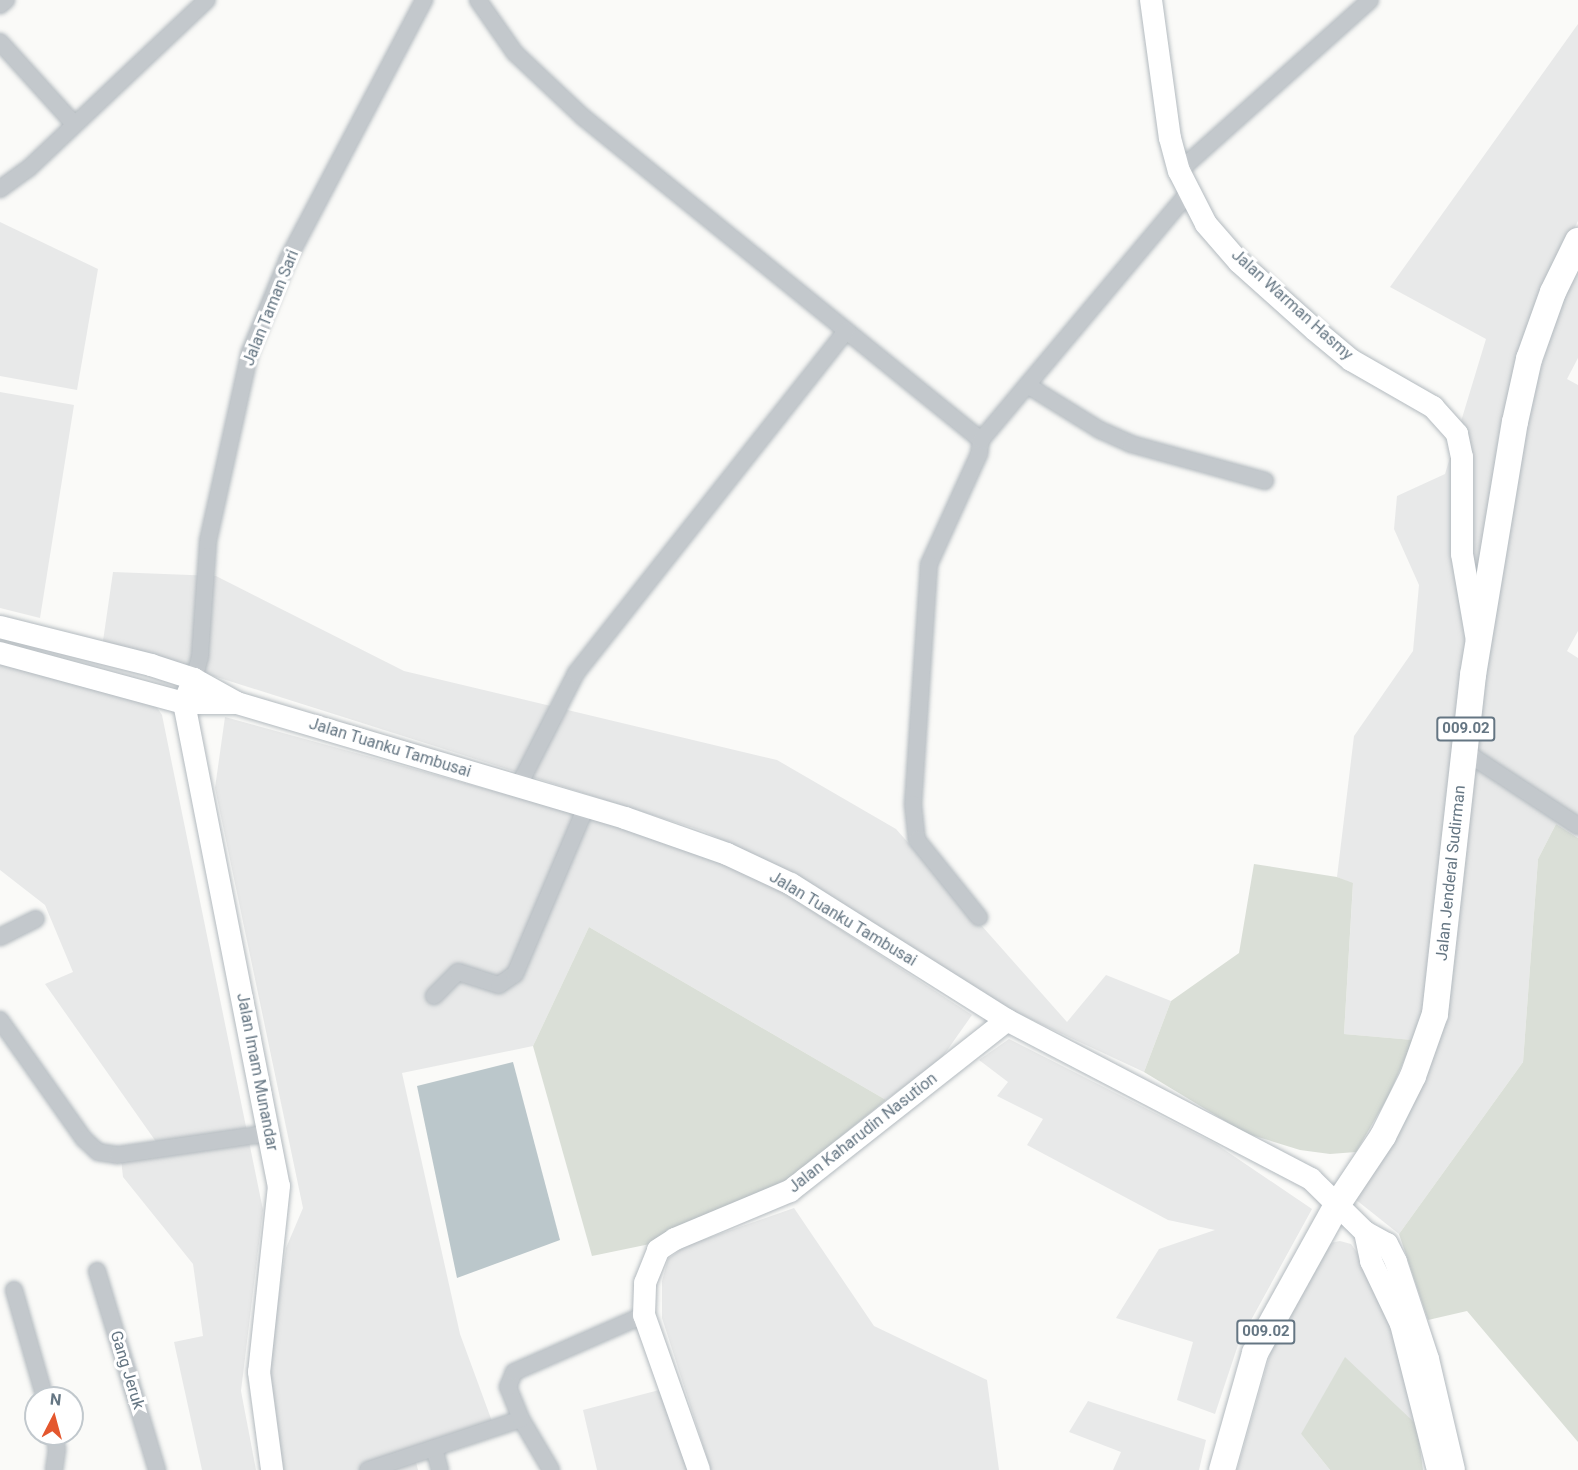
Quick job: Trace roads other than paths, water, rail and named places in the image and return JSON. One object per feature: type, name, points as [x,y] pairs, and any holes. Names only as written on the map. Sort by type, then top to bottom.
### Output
[{"type":"main road","name":"Jalan Warman Hasmy","points":[[1151,0],[1170,138],[1188,193],[1206,224],[1239,262],[1351,360],[1433,407],[1457,434],[1462,457],[1462,554],[1478,644]]},
{"type":"main road","name":"Jalan Jenderal Sudirman","points":[[1222,1470],[1255,1353],[1337,1205],[1383,1136],[1413,1076],[1435,1014],[1478,644],[1529,359],[1553,292],[1578,241]]},
{"type":"main road","name":"Jalan Tuanku Tambusai","points":[[0,627],[194,679],[237,703],[586,807],[726,854],[791,884],[1007,1020],[1311,1179],[1365,1232],[1387,1244],[1396,1262],[1428,1359],[1454,1470]]},
{"type":"main road","name":"Jalan Tuanku Tambusai","points":[[0,653],[184,703],[237,703]]},
{"type":"main road","points":[[184,703],[194,679]]},
{"type":"main road","name":"Jalan Imam Munandar","points":[[184,703],[279,1186],[278,1214],[259,1372],[272,1470]]},
{"type":"main road","name":"Jalan Kaharudin Nasution","points":[[699,1470],[644,1315],[645,1283],[658,1250],[675,1239],[790,1191],[1007,1020]]},
{"type":"main road","points":[[1365,1232],[1371,1261],[1401,1324],[1438,1470]]},
{"type":"street","points":[[0,5],[6,0]]},
{"type":"street","points":[[0,189],[28,169],[74,123],[207,0]]},
{"type":"street","name":"Jalan Taman Sari","points":[[194,679],[200,656],[208,541],[250,352],[288,259],[424,0]]},
{"type":"street","points":[[478,0],[515,52],[583,117],[981,440]]},
{"type":"street","points":[[1179,171],[1370,0]]},
{"type":"street","points":[[0,42],[74,123]]},
{"type":"street","points":[[979,917],[917,840],[913,804],[929,564],[979,454],[981,440],[1188,193]]},
{"type":"street","points":[[518,787],[576,673],[846,331]]},
{"type":"street","points":[[1027,385],[1100,430],[1131,444],[1265,481]]},
{"type":"street","points":[[1464,751],[1578,826]]},
{"type":"street","points":[[434,996],[458,972],[499,985],[515,974],[586,807]]},
{"type":"street","points":[[0,937],[36,919]]},
{"type":"street","points":[[0,1020],[84,1139],[98,1152],[118,1155],[270,1133]]},
{"type":"street","name":"Gang Jeruk","points":[[97,1270],[157,1470]]},
{"type":"street","points":[[14,1290],[42,1386]]},
{"type":"street","points":[[551,1470],[521,1419],[508,1387],[514,1372],[644,1315]]},
{"type":"street","points":[[368,1470],[521,1419]]},
{"type":"street","points":[[54,1470],[56,1446]]},
{"type":"street","points":[[434,1448],[440,1470]]}]
